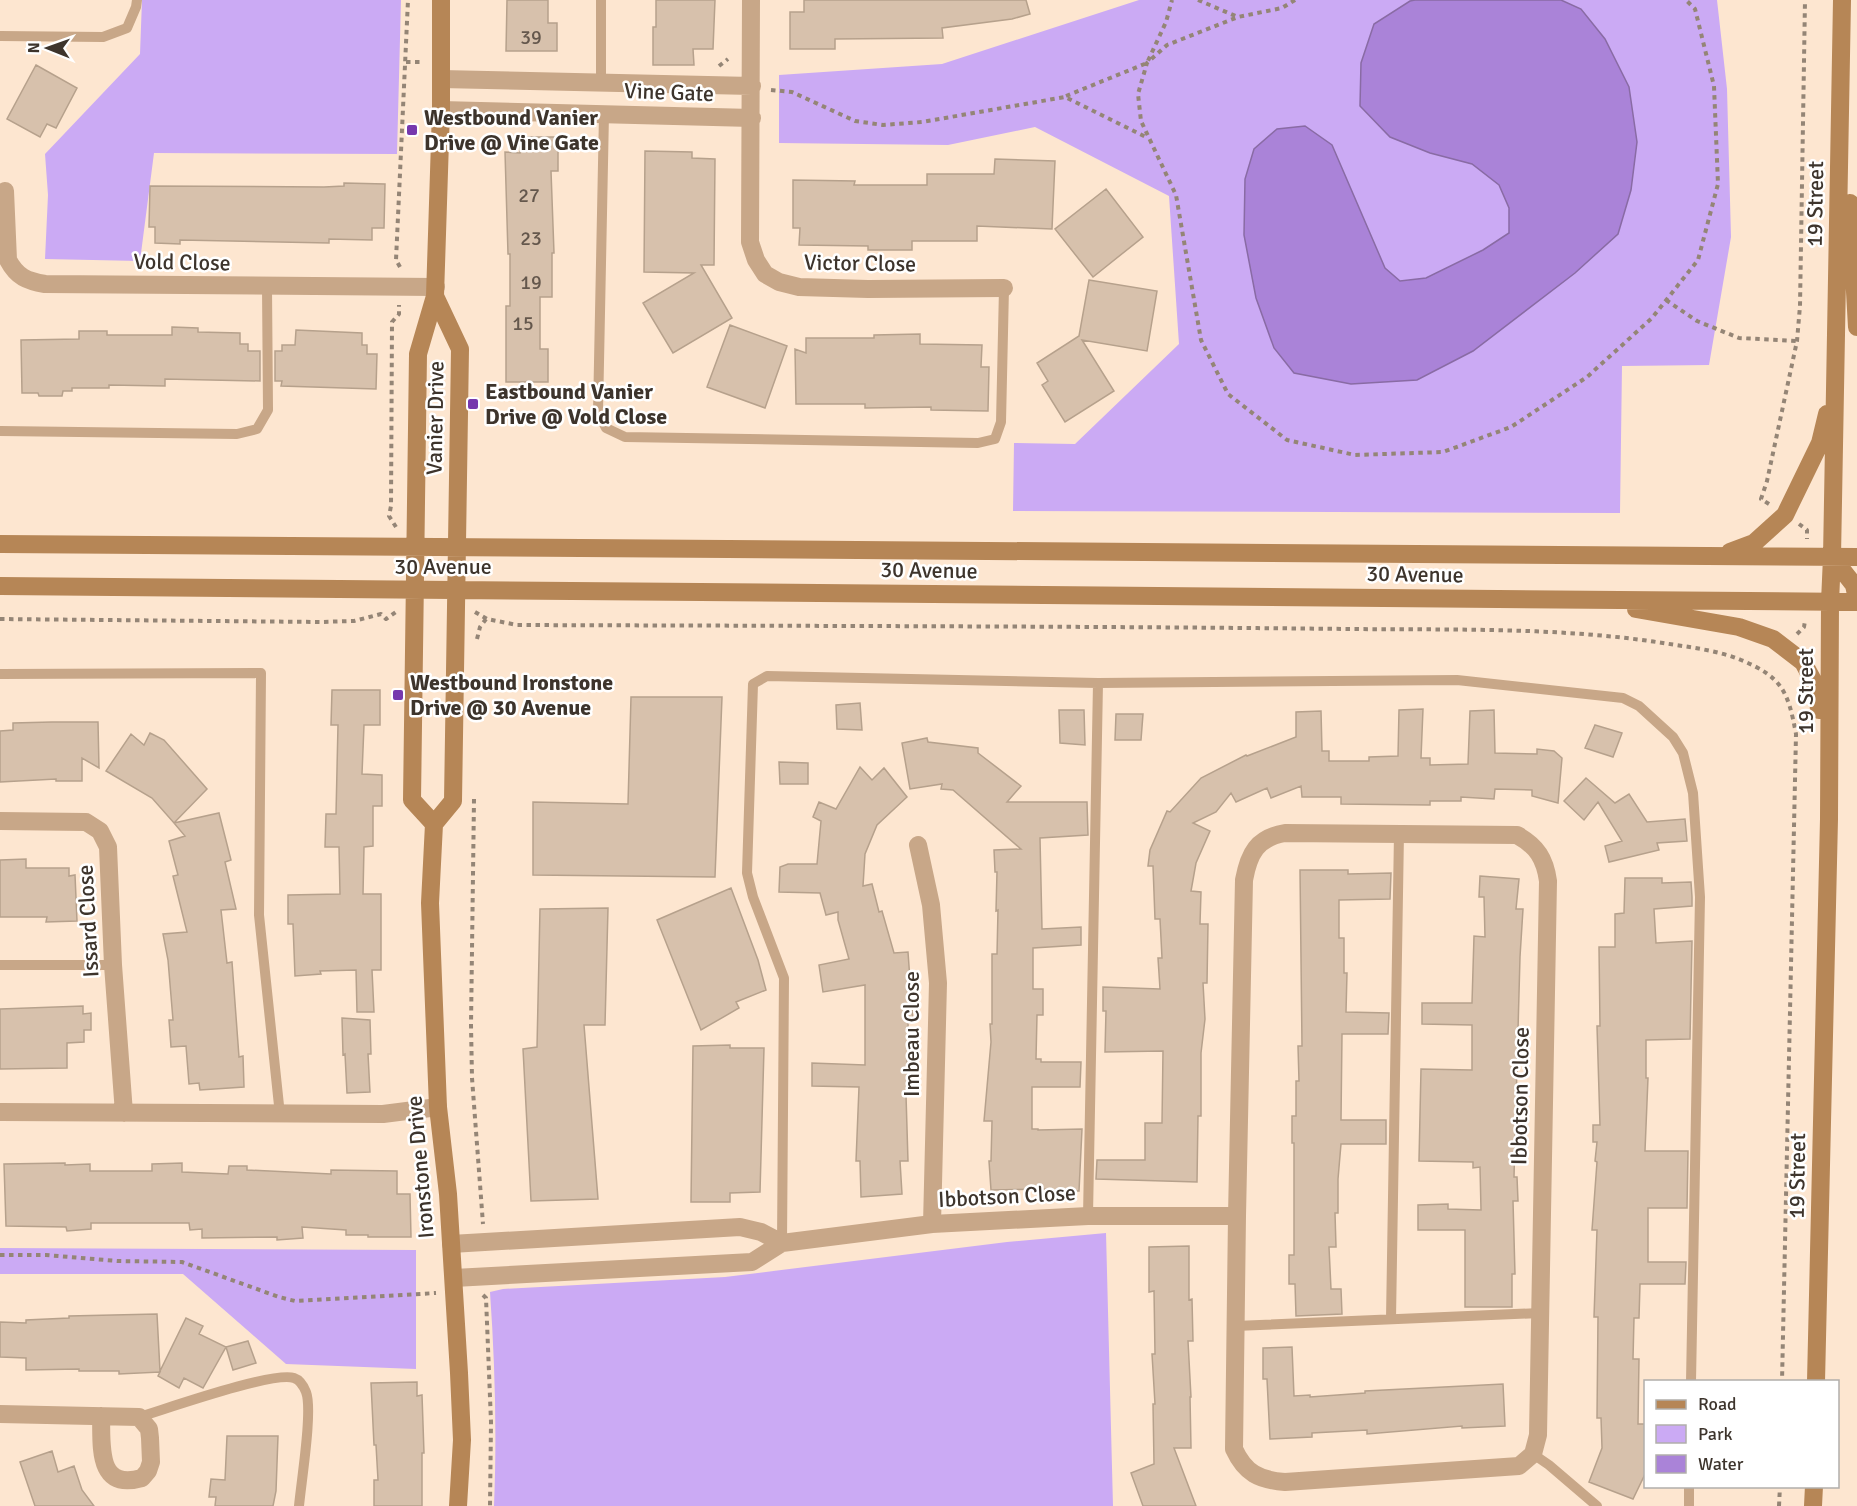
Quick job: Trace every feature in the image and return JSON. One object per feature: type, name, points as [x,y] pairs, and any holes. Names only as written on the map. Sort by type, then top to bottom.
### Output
[{"type":"main road","name":"Vanier Drive","points":[[415,590],[418,354],[435,292],[441,110],[441,0]]},
{"type":"main road","name":"19 Street","points":[[1816,1380],[1829,819],[1830,602],[1842,0]]},
{"type":"main road","points":[[1841,63],[1857,327]]},
{"type":"main road","name":"Vanier Drive","points":[[435,292],[460,349],[456,590]]},
{"type":"main road","points":[[1721,556],[1754,543],[1790,518],[1820,443],[1836,378]]},
{"type":"main road","name":"30 Avenue","points":[[0,544],[1857,557]]},
{"type":"main road","points":[[1832,556],[1854,585],[1857,601]]},
{"type":"main road","name":"30 Avenue","points":[[0,586],[1857,601]]},
{"type":"main road","points":[[415,590],[412,800],[434,824],[453,801],[456,590]]},
{"type":"main road","points":[[1582,600],[1739,627],[1773,639],[1803,662],[1817,688],[1829,819]]},
{"type":"main road","name":"Ironstone Drive","points":[[434,824],[430,903],[438,1107],[454,1278],[462,1440],[458,1506]]},
{"type":"main road","points":[[1813,1506],[1814,1488]]},
{"type":"street","name":"Victor Close","points":[[751,0],[750,242],[756,260],[765,274],[779,282],[799,287],[1004,288]]},
{"type":"street","name":"Vine Gate","points":[[441,79],[752,86]]},
{"type":"street","points":[[601,82],[604,114]]},
{"type":"street","name":"Vine Gate","points":[[441,110],[752,118]]},
{"type":"street","name":"Vold Close","points":[[5,191],[8,260],[13,270],[27,281],[45,284],[435,292]]},
{"type":"street","name":"Issard Close","points":[[0,821],[86,822],[100,831],[108,848],[113,965],[124,1113]]},
{"type":"street","name":"Ibbotson Close","points":[[1285,833],[1517,835],[1534,847],[1541,856],[1546,869],[1548,893],[1538,1436],[1533,1454],[1519,1466],[1508,1468],[1285,1482],[1268,1481],[1253,1475],[1239,1459],[1234,1449],[1237,1216],[1244,880],[1252,853],[1261,842],[1272,835],[1285,833]]},
{"type":"street","name":"Imbeau Close","points":[[918,845],[931,905],[938,983],[932,1224]]},
{"type":"street","points":[[0,1112],[383,1114],[438,1107]]},
{"type":"street","name":"Ibbotson Close","points":[[454,1278],[752,1262],[782,1243],[932,1224],[1088,1216],[1237,1216]]},
{"type":"street","points":[[451,1244],[740,1227],[761,1232],[782,1243]]},
{"type":"street","points":[[0,1414],[101,1416],[139,1417],[149,1429],[151,1462],[142,1478],[124,1481],[110,1474],[105,1467],[101,1416]]},
{"type":"lane","points":[[0,36],[103,37],[127,28],[136,7],[136,0]]},
{"type":"lane","points":[[601,0],[601,82]]},
{"type":"lane","points":[[604,114],[598,412],[606,428],[625,437],[978,443],[995,440],[1001,422],[1004,288]]},
{"type":"lane","points":[[0,431],[237,434],[257,429],[268,410],[267,287]]},
{"type":"lane","points":[[0,674],[261,673],[259,915],[280,1115]]},
{"type":"lane","points":[[782,1243],[784,978],[753,897],[747,873],[753,684],[767,676],[1098,683],[1457,680],[1623,698],[1639,706],[1673,737],[1683,753],[1693,793],[1700,897],[1691,1380]]},
{"type":"lane","points":[[1088,1216],[1098,683]]},
{"type":"lane","points":[[1391,1319],[1399,833]]},
{"type":"lane","points":[[0,965],[113,965]]},
{"type":"lane","points":[[1235,1326],[1540,1313]]},
{"type":"lane","points":[[139,1417],[270,1378],[294,1378],[300,1382],[307,1397],[307,1429],[299,1506]]},
{"type":"lane","points":[[1533,1454],[1597,1506]]},
{"type":"lane","points":[[1689,1488],[1689,1506]]},
{"type":"path","points":[[400,265],[396,260],[408,0]]},
{"type":"path","points":[[1172,0],[1166,22],[1148,63],[1138,94],[1141,121],[1176,195],[1201,340],[1228,394],[1287,440],[1354,455],[1443,452],[1511,427],[1587,377],[1652,318],[1698,260],[1718,184],[1714,86],[1693,0]]},
{"type":"path","points":[[1198,0],[1238,17]]},
{"type":"path","points":[[770,90],[792,92],[855,121],[883,125],[922,122],[1065,97],[1148,63],[1167,45],[1238,17],[1282,8],[1295,0]]},
{"type":"path","points":[[1686,0],[1695,9]]},
{"type":"path","points":[[1805,0],[1800,294],[1797,341],[1767,481],[1761,499],[1807,530],[1806,547]]},
{"type":"path","points":[[1065,97],[1148,138]]},
{"type":"path","points":[[1666,300],[1697,321],[1739,338],[1797,341]]},
{"type":"path","points":[[389,516],[393,322],[399,314]]},
{"type":"path","points":[[0,619],[320,622],[354,621],[381,614],[386,619]]},
{"type":"path","points":[[1792,640],[1804,627],[1806,614]]},
{"type":"path","points":[[481,616],[517,625],[1246,628],[1508,631],[1612,635],[1738,658],[1768,673],[1782,686],[1792,712],[1796,734],[1782,1380]]},
{"type":"path","points":[[477,648],[480,627],[487,619]]},
{"type":"path","points":[[474,791],[471,1025],[474,1111],[483,1224],[480,1229]]},
{"type":"path","points":[[0,1255],[182,1262],[296,1301],[436,1293]]},
{"type":"path","points":[[482,1294],[486,1298],[488,1323],[491,1422],[490,1506]]},
{"type":"path","points":[[1779,1488],[1779,1506]]},
{"type":"green space","points":[[142,0],[401,0],[397,154],[154,153],[140,261],[45,259],[48,195],[45,154],[140,54]]},
{"type":"green space","points":[[1139,0],[1717,0],[1727,89],[1731,237],[1709,365],[1622,366],[1620,513],[1013,511],[1014,443],[1075,444],[1179,344],[1169,196],[1035,127],[948,145],[779,143],[779,75],[942,64]]},
{"type":"green space","points":[[1106,1233],[1113,1506],[494,1506],[495,1399],[490,1292],[503,1289],[725,1277],[1007,1242]]},
{"type":"green space","points":[[0,1248],[416,1250],[416,1369],[286,1364],[183,1274],[0,1274]]},
{"type":"water","points":[[1415,0],[1561,0],[1581,9],[1605,39],[1629,87],[1637,142],[1631,190],[1618,234],[1575,273],[1473,351],[1417,380],[1351,384],[1294,373],[1274,348],[1256,298],[1244,235],[1245,179],[1254,149],[1277,129],[1305,126],[1332,145],[1385,268],[1400,281],[1426,278],[1483,250],[1509,233],[1509,208],[1499,185],[1472,164],[1430,153],[1390,137],[1360,106],[1361,63],[1374,24]]},
{"type":"building","points":[[507,0],[548,0],[548,23],[557,23],[557,51],[506,51]]},
{"type":"building","points":[[656,0],[715,0],[713,49],[693,49],[694,65],[653,65]]},
{"type":"building","points":[[804,0],[1026,0],[1030,14],[1012,19],[942,28],[943,38],[835,39],[835,49],[790,49],[790,12],[804,12]]},
{"type":"building","points":[[36,65],[77,88],[56,128],[47,124],[40,137],[7,119]]},
{"type":"building","points":[[519,137],[558,137],[558,171],[551,171],[554,253],[552,253],[552,297],[540,297],[540,349],[548,349],[548,382],[506,382],[506,306],[510,306],[510,254],[508,254],[505,152],[520,153]]},
{"type":"building","points":[[645,151],[692,152],[692,158],[715,159],[714,265],[701,265],[732,318],[673,353],[643,303],[694,273],[644,272]]},
{"type":"building","points":[[995,159],[1055,161],[1052,229],[977,226],[977,241],[912,241],[912,250],[868,250],[868,246],[799,245],[800,228],[793,228],[793,180],[855,181],[854,185],[927,185],[927,174],[994,174]]},
{"type":"building","points":[[344,183],[385,184],[384,228],[372,228],[372,240],[329,239],[329,243],[180,240],[180,244],[155,243],[155,227],[149,227],[150,186],[324,187],[344,186]]},
{"type":"building","points":[[1106,189],[1143,237],[1093,277],[1055,229]]},
{"type":"building","points":[[1089,280],[1157,291],[1147,351],[1082,340],[1114,391],[1065,422],[1042,385],[1048,381],[1037,363],[1079,336]]},
{"type":"building","points":[[730,325],[787,346],[765,408],[707,387]]},
{"type":"building","points":[[172,327],[198,328],[198,332],[240,333],[240,344],[248,344],[248,351],[260,351],[260,381],[165,379],[165,386],[109,385],[109,388],[72,388],[72,391],[63,391],[62,396],[22,393],[21,340],[79,339],[79,331],[107,331],[107,335],[172,335]]},
{"type":"building","points":[[296,330],[362,333],[362,345],[367,345],[367,354],[377,354],[376,389],[281,386],[282,381],[275,381],[275,351],[282,351],[282,345],[295,345]]},
{"type":"building","points":[[920,334],[920,344],[982,345],[981,367],[989,367],[988,411],[931,410],[931,407],[865,408],[865,404],[796,404],[795,349],[806,353],[806,338],[874,338],[874,335]]},
{"type":"building","points":[[332,690],[380,690],[380,725],[364,725],[362,774],[382,775],[382,806],[373,806],[373,846],[364,847],[363,894],[381,894],[381,970],[372,970],[374,1012],[357,1012],[356,970],[320,971],[321,974],[295,976],[293,924],[288,924],[288,895],[340,894],[339,847],[325,847],[326,814],[336,814],[338,725],[331,725]]},
{"type":"building","points":[[631,697],[722,697],[715,877],[533,875],[533,802],[628,804]]},
{"type":"building","points":[[860,703],[862,730],[837,729],[836,705]]},
{"type":"building","points":[[1423,709],[1421,758],[1430,758],[1430,765],[1468,764],[1470,711],[1494,710],[1495,753],[1537,754],[1537,749],[1554,751],[1562,758],[1558,803],[1532,796],[1532,790],[1495,789],[1494,799],[1461,797],[1461,801],[1430,801],[1430,805],[1341,804],[1341,797],[1302,797],[1301,786],[1271,798],[1267,788],[1236,802],[1231,793],[1216,812],[1193,823],[1210,831],[1196,863],[1191,891],[1201,892],[1200,924],[1208,924],[1207,983],[1203,983],[1205,1019],[1201,1053],[1201,1116],[1198,1116],[1197,1182],[1096,1179],[1097,1160],[1145,1160],[1145,1123],[1162,1123],[1163,1051],[1105,1052],[1106,1011],[1103,1011],[1103,987],[1160,989],[1158,958],[1162,958],[1160,919],[1155,919],[1153,866],[1148,866],[1150,850],[1167,811],[1170,812],[1201,778],[1246,755],[1296,737],[1296,712],[1321,711],[1322,751],[1329,751],[1329,761],[1369,761],[1369,757],[1398,756],[1399,710]]},
{"type":"building","points":[[1059,710],[1084,710],[1085,745],[1060,743]]},
{"type":"building","points":[[1116,714],[1143,714],[1141,740],[1115,740]]},
{"type":"building","points":[[98,722],[99,768],[82,758],[82,781],[56,781],[56,779],[0,782],[0,731],[13,730],[13,723]]},
{"type":"building","points":[[1595,725],[1622,733],[1613,757],[1585,748]]},
{"type":"building","points":[[150,733],[164,740],[207,789],[174,823],[152,798],[106,771],[131,734],[144,745]]},
{"type":"building","points":[[927,738],[928,742],[978,748],[978,753],[1021,786],[1007,802],[1087,802],[1088,835],[1040,838],[1042,929],[1081,927],[1081,945],[1033,948],[1033,989],[1043,989],[1043,1015],[1037,1015],[1036,1059],[1041,1059],[1041,1062],[1081,1062],[1080,1087],[1032,1087],[1032,1129],[1082,1129],[1079,1191],[991,1190],[989,1161],[991,1161],[992,1121],[984,1121],[991,1042],[990,1024],[992,1024],[992,954],[997,954],[997,872],[995,872],[994,850],[1021,849],[953,790],[941,789],[942,784],[910,789],[902,743]]},
{"type":"building","points":[[779,762],[808,763],[808,784],[780,784]]},
{"type":"building","points":[[860,767],[872,780],[884,768],[907,797],[877,825],[865,854],[863,886],[872,884],[879,912],[882,911],[894,953],[908,952],[913,1022],[908,1023],[909,1060],[907,1060],[906,1095],[908,1161],[900,1161],[902,1194],[861,1197],[860,1161],[856,1161],[859,1087],[812,1086],[812,1063],[865,1065],[865,985],[823,992],[819,965],[849,959],[838,920],[838,912],[826,915],[820,893],[779,892],[780,867],[788,864],[817,864],[821,821],[813,817],[819,802],[836,809]]},
{"type":"building","points":[[1586,778],[1615,803],[1629,794],[1647,822],[1685,819],[1687,841],[1657,843],[1659,850],[1609,862],[1605,846],[1622,841],[1598,802],[1584,820],[1564,801]]},
{"type":"building","points":[[219,813],[231,860],[225,862],[236,909],[221,910],[227,963],[232,962],[239,1057],[243,1056],[244,1087],[200,1090],[199,1083],[189,1084],[186,1046],[171,1047],[169,1020],[173,1020],[168,960],[163,934],[187,932],[173,876],[178,875],[169,841],[185,836],[174,823]]},
{"type":"building","points":[[26,859],[26,868],[69,868],[69,876],[75,875],[77,921],[46,922],[47,917],[0,917],[0,860]]},
{"type":"building","points":[[1300,870],[1348,870],[1348,874],[1391,873],[1390,899],[1339,900],[1339,938],[1344,938],[1344,973],[1347,973],[1346,1012],[1389,1013],[1388,1034],[1342,1034],[1341,1120],[1386,1120],[1386,1144],[1341,1144],[1338,1213],[1335,1213],[1336,1247],[1329,1247],[1331,1289],[1341,1289],[1342,1314],[1296,1316],[1295,1284],[1289,1284],[1289,1255],[1294,1255],[1292,1116],[1296,1116],[1296,1081],[1299,1081],[1298,1046],[1302,1046]]},
{"type":"building","points":[[1480,876],[1519,879],[1516,909],[1523,909],[1514,1177],[1517,1177],[1518,1201],[1513,1201],[1515,1274],[1512,1274],[1512,1307],[1465,1307],[1465,1230],[1418,1230],[1418,1205],[1448,1204],[1448,1209],[1481,1210],[1480,1167],[1473,1168],[1473,1162],[1419,1161],[1421,1069],[1472,1070],[1472,1025],[1422,1024],[1422,1003],[1472,1003],[1474,936],[1485,937],[1484,897],[1479,897]]},
{"type":"building","points":[[1625,878],[1662,878],[1662,883],[1691,882],[1692,906],[1654,909],[1656,943],[1692,941],[1690,1039],[1646,1040],[1646,1078],[1648,1078],[1645,1151],[1688,1151],[1687,1208],[1648,1208],[1648,1262],[1686,1262],[1685,1284],[1640,1284],[1639,1318],[1634,1318],[1633,1359],[1639,1359],[1638,1424],[1644,1424],[1644,1476],[1633,1499],[1589,1482],[1602,1448],[1601,1418],[1597,1418],[1598,1317],[1594,1317],[1597,1230],[1592,1230],[1597,1162],[1595,1161],[1597,1142],[1593,1142],[1593,1125],[1600,1125],[1597,1026],[1600,1026],[1599,947],[1615,947],[1615,914],[1624,913]]},
{"type":"building","points":[[731,888],[758,960],[766,990],[736,1002],[739,1008],[701,1030],[657,920]]},
{"type":"building","points":[[608,908],[605,1025],[584,1025],[598,1199],[531,1201],[523,1049],[537,1047],[540,909]]},
{"type":"building","points":[[83,1006],[83,1014],[91,1013],[91,1030],[84,1030],[84,1042],[67,1043],[67,1068],[0,1069],[0,1009]]},
{"type":"building","points":[[342,1018],[370,1020],[371,1054],[368,1054],[370,1092],[347,1093]]},
{"type":"building","points":[[730,1045],[730,1048],[764,1048],[760,1192],[730,1193],[730,1202],[691,1202],[693,1046]]},
{"type":"building","points":[[65,1163],[65,1165],[90,1164],[90,1171],[152,1171],[152,1164],[182,1163],[182,1172],[228,1174],[229,1166],[247,1166],[247,1170],[331,1174],[331,1170],[397,1171],[397,1194],[410,1194],[411,1237],[346,1235],[346,1230],[302,1227],[303,1238],[277,1240],[277,1237],[202,1238],[202,1229],[190,1230],[189,1223],[91,1223],[91,1229],[67,1231],[66,1227],[6,1226],[4,1164]]},
{"type":"building","points":[[1189,1246],[1189,1300],[1192,1299],[1193,1341],[1188,1341],[1191,1448],[1174,1448],[1196,1506],[1143,1506],[1131,1473],[1154,1464],[1153,1404],[1155,1404],[1152,1354],[1155,1354],[1154,1291],[1149,1292],[1149,1247]]},
{"type":"building","points":[[157,1314],[160,1371],[186,1318],[203,1326],[199,1334],[226,1347],[203,1388],[184,1378],[179,1388],[158,1376],[160,1372],[119,1374],[119,1371],[79,1371],[79,1369],[26,1370],[26,1358],[0,1357],[0,1322],[26,1323],[26,1320],[69,1318],[69,1316]]},
{"type":"building","points":[[248,1341],[256,1363],[233,1370],[226,1347]]},
{"type":"building","points":[[1292,1347],[1294,1396],[1310,1395],[1310,1397],[1365,1393],[1365,1391],[1503,1384],[1505,1426],[1462,1428],[1462,1426],[1367,1434],[1367,1430],[1312,1433],[1312,1437],[1270,1439],[1267,1379],[1263,1379],[1263,1348]]},
{"type":"building","points":[[417,1382],[417,1396],[422,1395],[424,1453],[422,1453],[422,1506],[374,1506],[374,1480],[378,1480],[371,1383]]},
{"type":"building","points":[[227,1436],[278,1436],[276,1491],[273,1506],[215,1506],[216,1497],[209,1497],[211,1479],[225,1480]]},
{"type":"building","points":[[52,1451],[58,1472],[74,1466],[82,1490],[94,1506],[35,1506],[20,1462]]},
{"type":"place","name":"Westbound Vanier Drive @ Vine Gate","points":[[412,130]]},
{"type":"place","name":"Eastbound Vanier Drive @ Vold Close","points":[[473,404]]},
{"type":"place","name":"Westbound Ironstone Drive @ 30 Avenue","points":[[398,695]]}]
